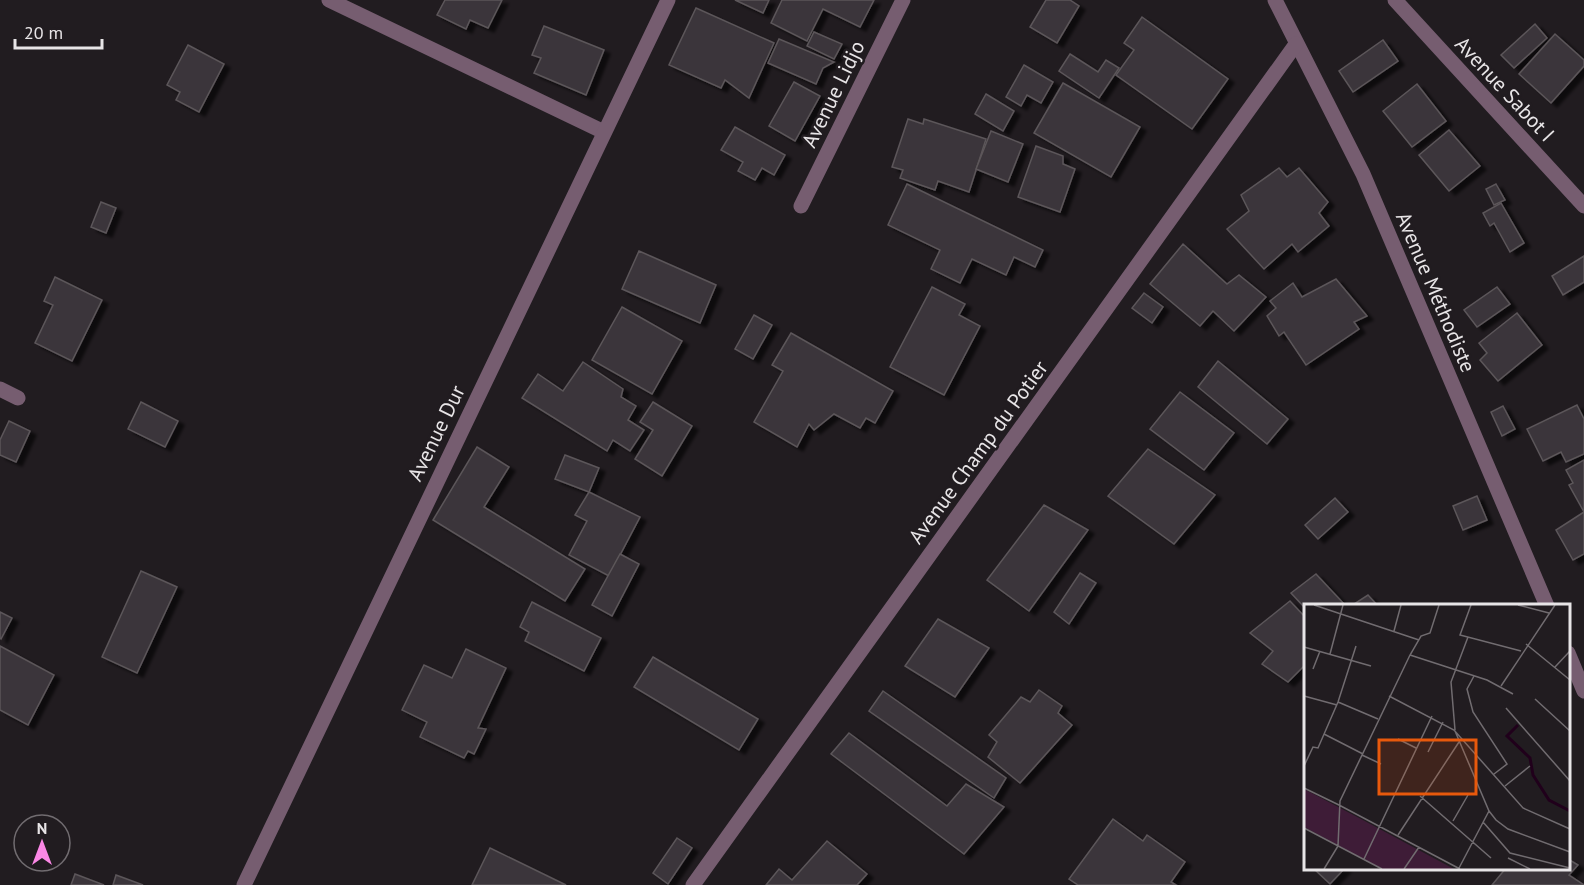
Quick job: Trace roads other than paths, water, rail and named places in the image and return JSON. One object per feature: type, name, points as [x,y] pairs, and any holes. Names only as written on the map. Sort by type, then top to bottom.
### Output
[{"type":"street","points":[[329,0],[604,132]]},
{"type":"street","name":"Avenue Dur","points":[[244,885],[668,0]]},
{"type":"street","name":"Avenue Lidjo","points":[[801,206],[903,0]]},
{"type":"street","name":"Avenue Méthodiste","points":[[1275,0],[1363,174],[1546,604]]},
{"type":"street","name":"Avenue Sabot I","points":[[1395,0],[1584,206]]},
{"type":"street","name":"Avenue Champ du Potier","points":[[693,885],[1296,44]]},
{"type":"street","points":[[0,389],[18,398]]},
{"type":"street","points":[[1569,655],[1584,692]]}]
